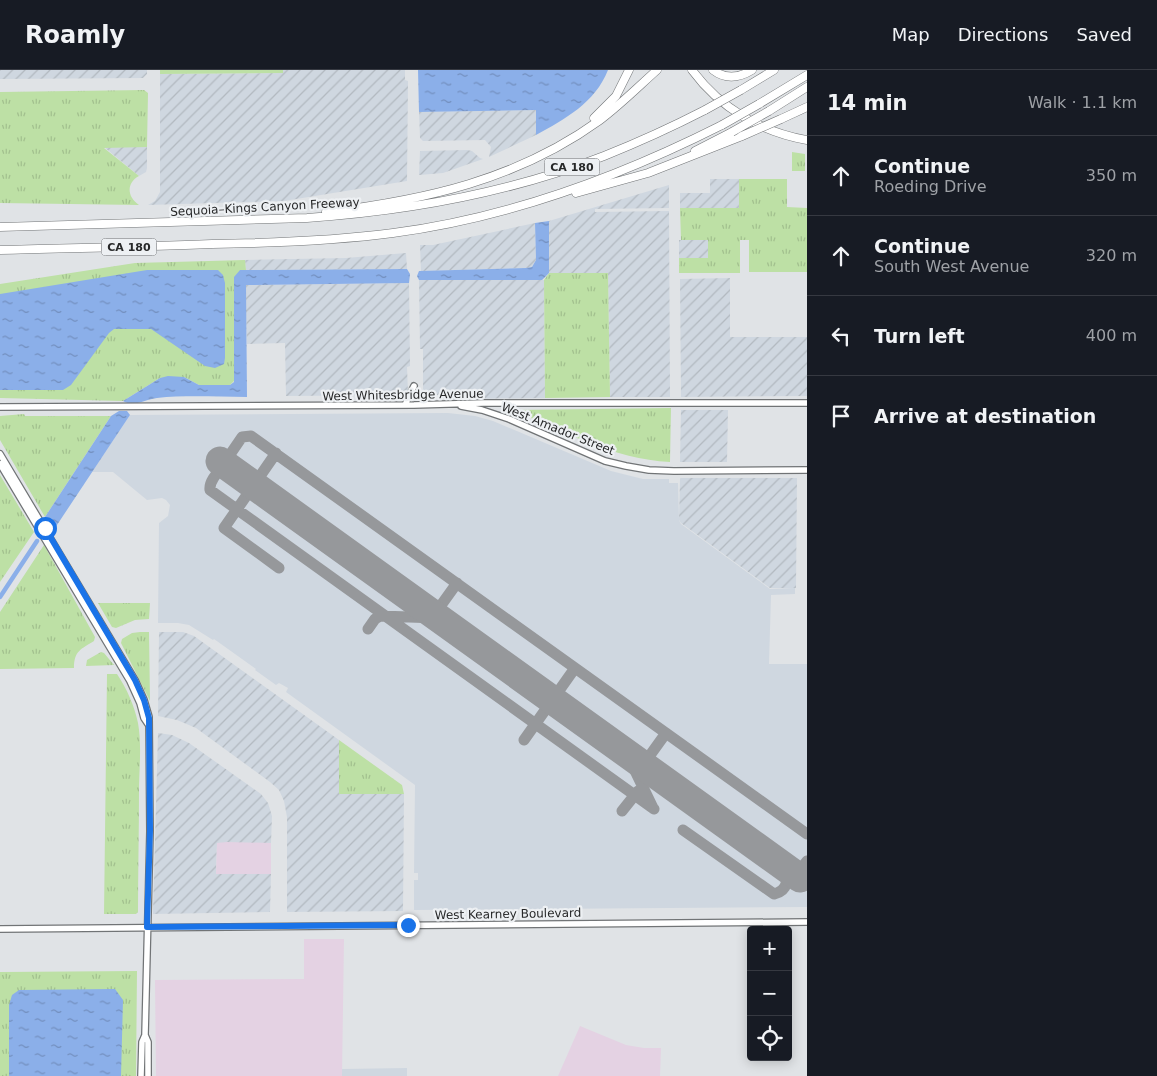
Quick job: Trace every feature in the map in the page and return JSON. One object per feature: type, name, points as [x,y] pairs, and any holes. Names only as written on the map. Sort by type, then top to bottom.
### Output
[{"type":"highway","points":[[497,176],[546,152],[584,127],[610,104],[621,88],[629,70]]},
{"type":"highway","points":[[395,206],[497,176],[548,153],[612,111],[657,70]]},
{"type":"highway","points":[[692,70],[712,93],[735,112],[769,130],[807,140]]},
{"type":"highway","points":[[713,70],[725,76],[734,77],[752,70]]},
{"type":"highway","name":"Sequoia–Kings Canyon Freeway","points":[[0,227],[307,218],[395,206],[431,204],[500,189],[568,169],[637,142],[705,110],[774,70]]},
{"type":"highway","name":"CA 180","points":[[0,250],[310,242],[394,233],[432,226],[504,210],[608,177],[671,150],[722,125],[807,75]]},
{"type":"highway","points":[[648,172],[732,132],[770,111],[807,87]]},
{"type":"highway","points":[[504,210],[593,189],[648,172],[708,150],[807,107]]},
{"type":"main road","points":[[405,405],[414,386]]},
{"type":"main road","name":"West Whitesbridge Avenue","points":[[2,408],[451,405],[471,403],[807,403]]},
{"type":"main road","name":"West Amador Street","points":[[451,405],[482,410],[508,419],[605,461],[626,466],[649,470],[674,471],[807,470]]},
{"type":"main road","points":[[0,454],[135,680],[147,708],[149,718],[150,830],[145,1035],[142,1042],[141,1076]]},
{"type":"main road","points":[[0,464],[130,682],[148,724]]},
{"type":"main road","name":"West Kearney Boulevard","points":[[0,929],[807,922]]},
{"type":"main road","points":[[145,1035],[148,1042],[148,1076]]},
{"type":"shaded area","points":[[0,70],[147,70],[147,74],[143,78],[0,79]]},
{"type":"shaded area","points":[[283,70],[405,70],[405,80],[408,81],[407,181],[284,201],[148,205],[155,201],[160,192],[160,74],[283,73]]},
{"type":"shaded area","points":[[536,110],[536,135],[489,157],[491,147],[485,140],[423,141],[420,138],[419,112]]},
{"type":"shaded area","points":[[104,147],[147,147],[146,172],[139,176]]},
{"type":"shaded area","points":[[420,151],[472,151],[483,159],[443,173],[419,175]]},
{"type":"shaded area","points":[[710,179],[739,179],[739,208],[680,208],[680,193],[710,193]]},
{"type":"shaded area","points":[[669,185],[669,208],[595,209],[595,212],[669,211],[670,397],[610,397],[608,273],[549,273],[549,221]]},
{"type":"shaded area","points":[[535,223],[536,260],[532,267],[421,271],[420,245],[433,245]]},
{"type":"shaded area","points":[[679,240],[708,240],[708,258],[679,258]]},
{"type":"shaded area","points":[[406,253],[407,269],[246,270],[245,260],[346,258]]},
{"type":"shaded area","points":[[730,278],[730,337],[807,337],[807,396],[681,397],[680,279]]},
{"type":"shaded area","points":[[419,280],[544,280],[545,398],[447,399],[447,395],[426,395],[423,393],[423,349],[420,349]]},
{"type":"shaded area","points":[[409,283],[410,366],[407,367],[408,393],[405,395],[286,396],[285,343],[247,344],[245,285]]},
{"type":"shaded area","points":[[681,410],[728,410],[727,462],[680,462]]},
{"type":"shaded area","points":[[448,413],[475,416],[493,421],[611,471],[643,479],[669,479],[669,483],[678,483],[679,520],[681,524],[770,589],[795,588],[795,594],[771,595],[769,664],[807,664],[807,907],[414,910],[414,880],[418,880],[418,873],[414,873],[415,785],[286,692],[288,688],[279,683],[276,685],[214,639],[189,625],[158,623],[159,523],[168,516],[170,505],[162,498],[147,500],[113,472],[92,472],[130,415]]},
{"type":"shaded area","points":[[681,478],[797,478],[796,588],[770,588],[681,523],[679,520]]},
{"type":"shaded area","points":[[159,632],[183,632],[194,636],[339,740],[339,794],[404,794],[403,911],[287,912],[287,817],[284,801],[279,790],[196,728],[177,720],[158,716]]},
{"type":"shaded area","points":[[158,733],[172,735],[189,743],[261,794],[268,803],[272,816],[271,843],[217,843],[216,874],[271,874],[270,912],[153,914]]},
{"type":"shaded area","points":[[217,843],[271,843],[271,874],[216,874]]},
{"type":"shaded area","points":[[304,939],[344,939],[342,1076],[156,1076],[155,980],[304,979]]},
{"type":"shaded area","points":[[580,1026],[626,1045],[661,1048],[660,1076],[558,1076]]},
{"type":"shaded area","points":[[407,1068],[407,1076],[342,1076],[342,1069]]},
{"type":"green space","points":[[160,70],[283,70],[283,73],[160,74]]},
{"type":"green space","points":[[144,90],[148,93],[147,147],[104,148],[139,176],[130,186],[130,194],[139,205],[0,203],[0,92]]},
{"type":"green space","points":[[792,152],[805,154],[805,171],[792,171]]},
{"type":"green space","points":[[739,179],[787,179],[787,207],[807,208],[807,272],[749,272],[749,240],[740,240],[740,273],[679,273],[679,258],[708,258],[708,240],[681,240],[680,208],[739,208]]},
{"type":"green space","points":[[245,260],[246,270],[240,270],[234,381],[230,385],[199,385],[184,377],[160,378],[123,401],[0,398],[0,284],[135,263]]},
{"type":"green space","points":[[549,273],[608,273],[610,397],[545,398],[544,280]]},
{"type":"green space","points":[[671,408],[670,462],[649,460],[609,450],[513,410]]},
{"type":"green space","points":[[24,414],[25,416],[111,416],[45,517],[0,440],[0,416]]},
{"type":"green space","points":[[0,475],[34,532],[0,582]]},
{"type":"green space","points":[[44,545],[95,637],[94,641],[77,654],[74,668],[0,669],[0,612]]},
{"type":"green space","points":[[98,603],[150,603],[149,619],[135,620],[116,628],[112,627]]},
{"type":"green space","points":[[149,632],[150,701],[121,643],[122,639],[132,633]]},
{"type":"green space","points":[[101,652],[114,665],[86,666],[87,660]]},
{"type":"green space","points":[[107,674],[117,674],[124,685],[130,697],[139,731],[138,912],[136,914],[104,914]]},
{"type":"green space","points":[[339,740],[402,785],[404,794],[339,794]]},
{"type":"green space","points":[[137,971],[136,1076],[0,1076],[0,972]]},
{"type":"water","points":[[418,70],[608,70],[602,82],[587,101],[558,123],[536,135],[536,110],[419,112]]},
{"type":"water","points":[[549,221],[549,273],[542,280],[419,280],[417,276],[419,271],[532,267],[536,260],[535,223]]},
{"type":"water","points":[[407,269],[410,274],[409,283],[246,285],[247,397],[168,397],[131,404],[123,401],[160,378],[168,376],[184,377],[199,385],[230,385],[234,382],[234,277],[240,270]]},
{"type":"water","points":[[147,270],[218,270],[223,275],[225,283],[224,364],[215,368],[205,366],[151,329],[114,329],[109,333],[71,385],[63,390],[0,390],[0,294]]},
{"type":"water","points":[[119,411],[127,411],[130,415],[53,531],[45,517],[111,416]]},
{"type":"water","points":[[115,989],[123,1000],[121,1076],[9,1076],[9,1005],[12,995],[19,990]]},
{"type":"waterway","points":[[0,597],[37,541]]},
{"type":"taxiway","points":[[235,472],[228,465],[227,460],[242,437],[251,436],[807,834]]},
{"type":"taxiway","points":[[276,453],[224,528],[279,568]]},
{"type":"taxiway","points":[[235,472],[226,469],[220,470],[212,481],[210,490],[654,809]]},
{"type":"taxiway","points":[[434,615],[457,583]]},
{"type":"taxiway","points":[[368,629],[375,619],[380,616],[438,618]]},
{"type":"taxiway","points":[[524,740],[575,668]]},
{"type":"taxiway","points":[[643,765],[666,733]]},
{"type":"taxiway","points":[[627,754],[653,808]]},
{"type":"taxiway","points":[[622,811],[638,791]]},
{"type":"taxiway","points":[[683,830],[774,894],[785,887],[787,875],[783,866]]},
{"type":"taxiway","points":[[783,866],[796,870],[807,861]]},
{"type":"runway","points":[[220,461],[800,878]]},
{"type":"route","points":[[45,528],[135,680],[147,708],[149,718],[150,830],[147,927],[408,925]]}]
